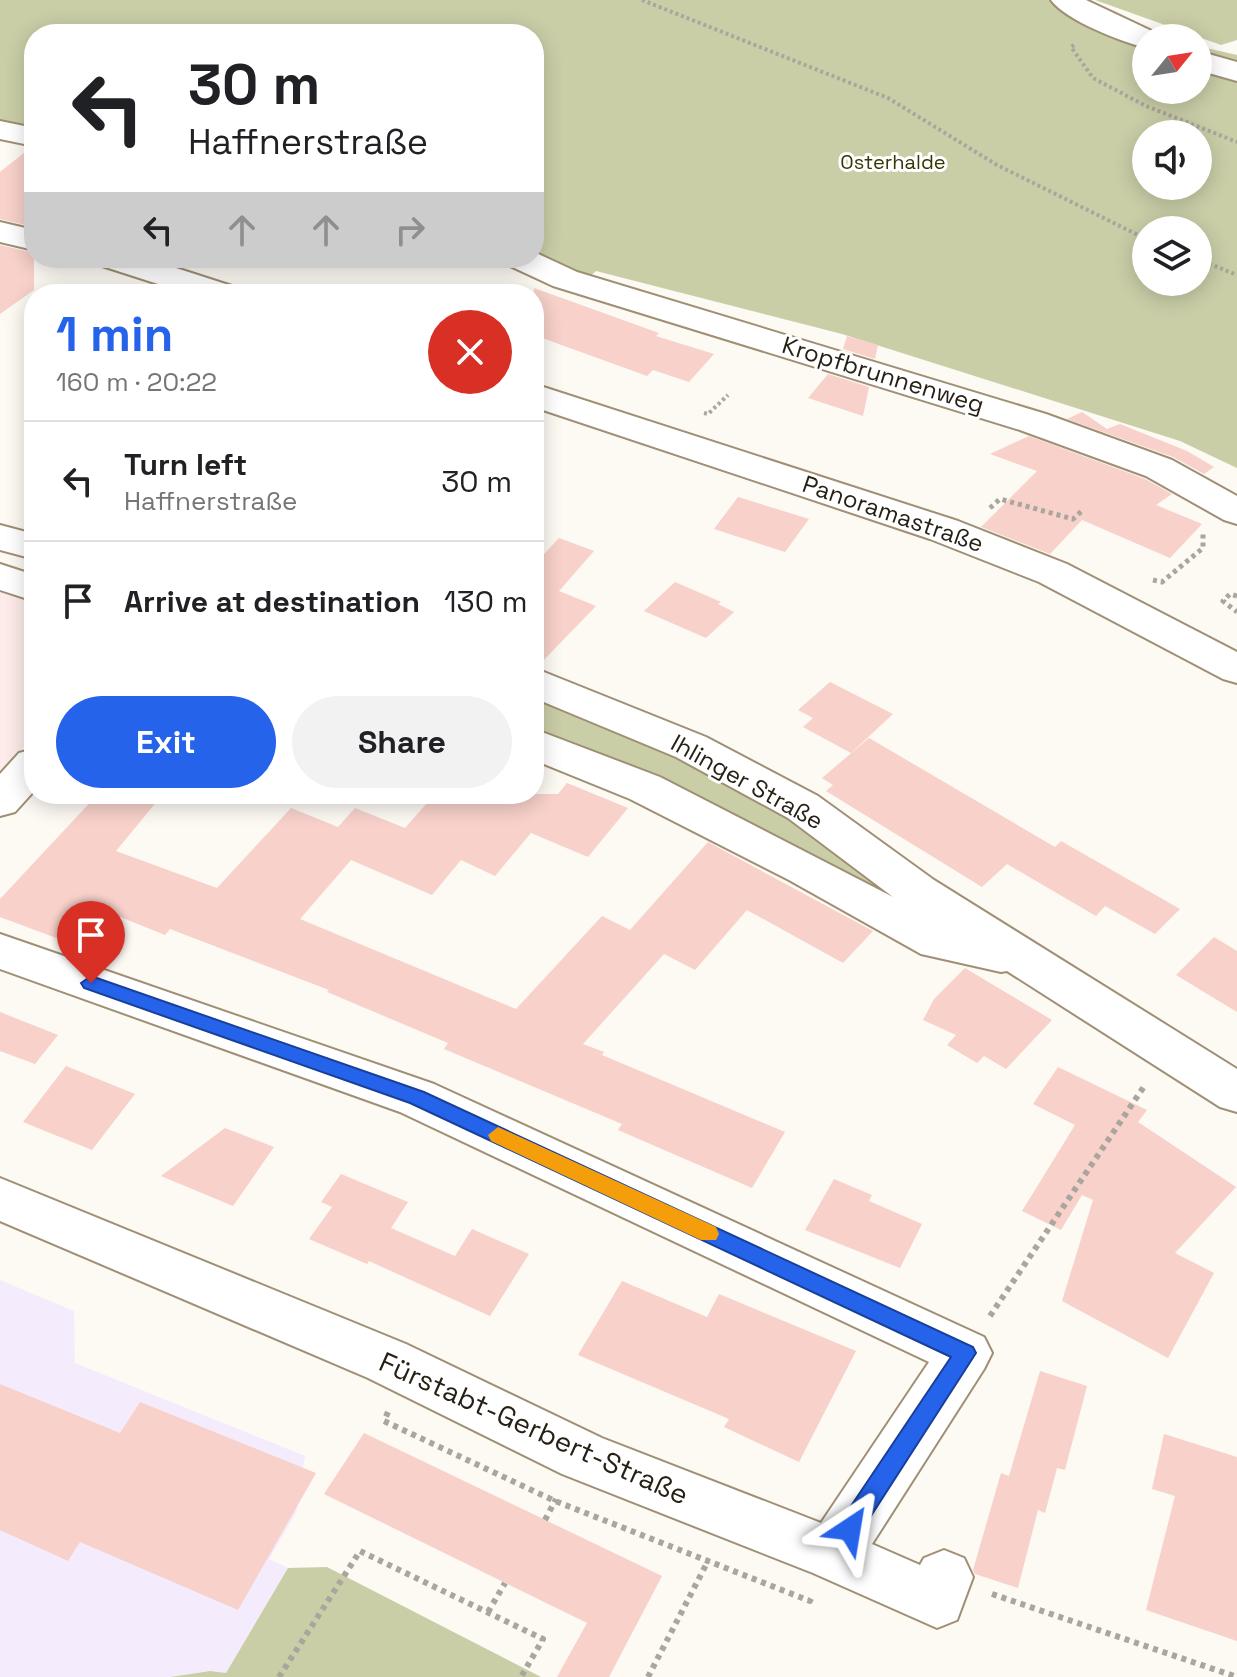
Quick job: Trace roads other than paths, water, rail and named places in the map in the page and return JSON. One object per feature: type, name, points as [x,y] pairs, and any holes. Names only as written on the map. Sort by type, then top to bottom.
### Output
[{"type":"street","points":[[1065,0],[1132,33]]},
{"type":"street","points":[[1212,64],[1237,72]]},
{"type":"street","points":[[0,130],[24,135]]},
{"type":"street","points":[[0,232],[24,238]]},
{"type":"street","points":[[142,268],[192,284]]},
{"type":"street","name":"Kropfbrunnenweg","points":[[541,268],[565,279],[1033,422],[1159,468],[1237,512]]},
{"type":"street","name":"Panoramastraße","points":[[544,398],[952,533],[1053,573],[1237,669]]},
{"type":"street","points":[[0,537],[24,544]]},
{"type":"street","points":[[0,577],[24,585]]},
{"type":"street","name":"Ihlinger Straße","points":[[544,686],[691,747],[803,807],[918,892],[1237,1093]]},
{"type":"street","name":"Ihlinger Straße","points":[[544,748],[645,788],[805,869],[937,942],[1027,959]]},
{"type":"street","points":[[0,801],[24,775]]},
{"type":"street","points":[[0,951],[417,1098],[965,1353],[833,1554]]},
{"type":"street","name":"Fürstabt-Gerbert-Straße","points":[[0,1199],[387,1361],[582,1456],[833,1554],[937,1601],[944,1577]]},
{"type":"park label","name":"Osterhalde","points":[[893,162]]}]
